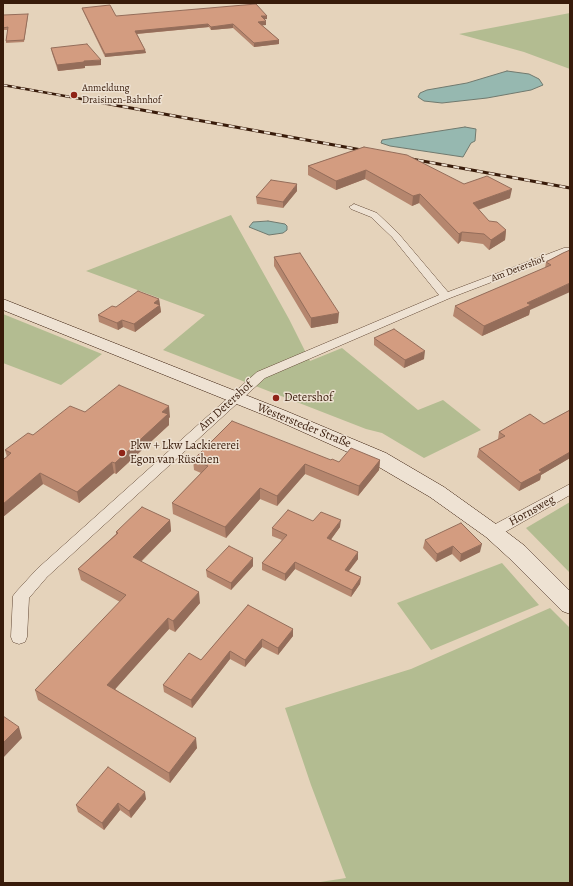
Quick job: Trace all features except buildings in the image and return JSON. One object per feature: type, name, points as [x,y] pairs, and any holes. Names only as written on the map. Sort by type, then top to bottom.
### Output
[{"type":"main road","name":"Westersteder Straße","points":[[3,304],[344,442],[379,458],[438,492],[493,532],[517,552],[570,605]]},
{"type":"street","points":[[354,207],[374,215],[395,235],[446,296]]},
{"type":"street","name":"Am Detershof","points":[[19,637],[21,596],[42,573],[261,374],[446,296],[567,250]]},
{"type":"street","name":"Hornsweg","points":[[493,532],[570,489]]},
{"type":"green space","points":[[570,13],[570,69],[524,52],[459,34]]},
{"type":"green space","points":[[231,215],[289,319],[310,361],[342,348],[418,410],[443,400],[481,430],[424,458],[382,433],[366,429],[163,350],[205,315],[86,271]]},
{"type":"green space","points":[[3,314],[102,354],[61,385],[3,363]]},
{"type":"green space","points":[[570,502],[570,573],[526,528]]},
{"type":"green space","points":[[502,563],[539,605],[431,650],[397,603]]},
{"type":"green space","points":[[550,608],[570,628],[570,883],[314,883],[346,878],[311,785],[285,708],[411,669]]},
{"type":"water","points":[[507,71],[529,74],[539,79],[543,85],[531,90],[487,98],[442,103],[424,101],[418,97],[420,93],[427,90],[467,83]]},
{"type":"water","points":[[465,127],[476,129],[475,141],[471,143],[463,157],[390,146],[381,143],[382,140]]},
{"type":"water","points":[[268,221],[285,224],[287,226],[287,230],[283,233],[269,235],[249,227],[253,222]]},
{"type":"railway","points":[[3,85],[93,101]]},
{"type":"railway","points":[[87,100],[367,151]]},
{"type":"railway","points":[[406,158],[570,188]]},
{"type":"place","name":"Anmeldung Draisinen-Bahnhof","points":[[74,95]]},
{"type":"place","name":"Detershof","points":[[276,398]]},
{"type":"place","name":"Pkw + Lkw Lackiererei Egon van Rüschen","points":[[122,453]]}]
